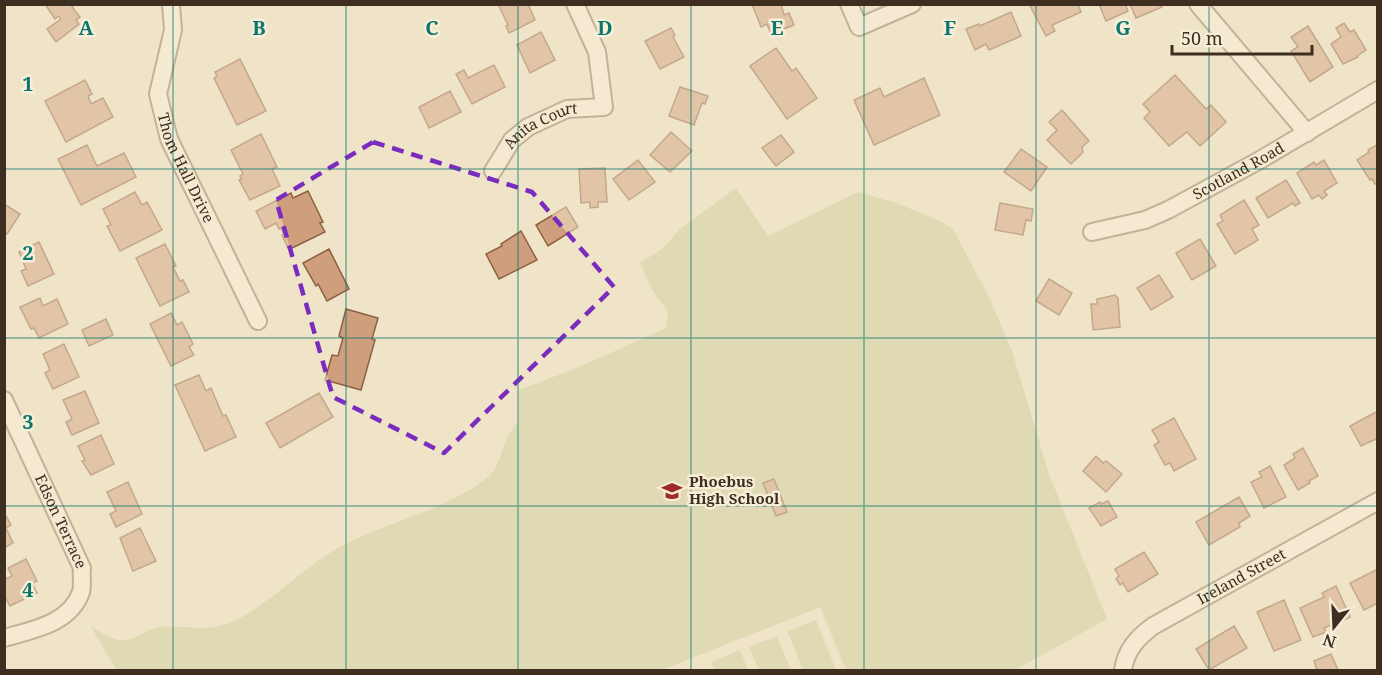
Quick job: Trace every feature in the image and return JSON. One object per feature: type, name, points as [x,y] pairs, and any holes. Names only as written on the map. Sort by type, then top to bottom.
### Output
[{"type":"street","name":"Thom Hall Drive","points":[[171,4],[173,30],[158,94],[169,139],[258,321]]},
{"type":"street","name":"Anita Court","points":[[493,171],[512,140],[528,127],[567,109],[604,107],[597,52],[575,4]]},
{"type":"street","points":[[849,4],[859,27],[912,4]]},
{"type":"street","points":[[1198,4],[1307,133]]},
{"type":"street","name":"Scotland Road","points":[[1092,232],[1157,215],[1205,191],[1377,90]]},
{"type":"street","name":"Edson Terrace","points":[[4,400],[82,568],[81,592],[69,610],[52,624],[4,638]]},
{"type":"street","name":"Ireland Street","points":[[1123,670],[1125,660],[1136,640],[1153,626],[1377,501]]},
{"type":"highlighted area","points":[[373,142],[532,192],[614,287],[444,453],[333,397],[276,200]]},
{"type":"green space","name":"Phoebus High School","points":[[736,188],[768,236],[858,192],[896,203],[936,219],[953,229],[990,299],[1012,351],[1049,474],[1107,619],[1015,670],[846,670],[820,607],[662,670],[116,670],[90,625],[111,638],[124,640],[160,627],[209,628],[224,625],[249,613],[325,556],[365,535],[451,500],[489,476],[494,471],[509,434],[519,422],[519,390],[579,367],[666,328],[668,312],[652,290],[640,263],[662,249],[680,229]]},
{"type":"green space","points":[[816,620],[836,670],[803,670],[787,631]]},
{"type":"green space","points":[[777,636],[791,670],[759,670],[749,647]]},
{"type":"green space","points":[[740,650],[748,670],[715,670],[711,662]]},
{"type":"building","points":[[45,4],[75,4],[72,7],[80,17],[76,20],[79,24],[56,42],[47,29],[61,19],[59,16],[55,19]]},
{"type":"building","points":[[498,4],[528,4],[535,20],[509,33],[506,26],[508,25]]},
{"type":"building","points":[[752,4],[781,4],[784,15],[789,13],[794,25],[771,34],[767,24],[761,27]]},
{"type":"building","points":[[1029,4],[1078,4],[1081,12],[1052,25],[1055,31],[1046,36]]},
{"type":"building","points":[[1099,4],[1125,4],[1128,11],[1106,21]]},
{"type":"building","points":[[1130,4],[1161,4],[1162,7],[1136,18]]},
{"type":"building","points":[[1011,12],[1021,36],[989,50],[986,44],[975,50],[966,29],[979,24],[980,26]]},
{"type":"building","points":[[1344,23],[1350,32],[1354,30],[1366,50],[1358,57],[1343,64],[1331,44],[1341,37],[1336,28]]},
{"type":"building","points":[[1308,26],[1333,67],[1310,82],[1291,51],[1298,47],[1291,37]]},
{"type":"building","points":[[671,28],[675,35],[673,37],[684,57],[660,69],[645,41]]},
{"type":"building","points":[[541,32],[555,60],[530,73],[517,45]]},
{"type":"building","points":[[776,48],[792,71],[796,68],[817,98],[787,119],[750,66]]},
{"type":"building","points":[[240,59],[266,111],[237,125],[214,78],[217,76],[215,72]]},
{"type":"building","points":[[494,65],[505,87],[472,104],[456,74],[464,70],[468,78]]},
{"type":"building","points":[[1175,75],[1206,109],[1211,105],[1226,122],[1200,146],[1187,132],[1169,146],[1144,118],[1150,112],[1143,104]]},
{"type":"building","points":[[924,78],[940,115],[874,145],[854,100],[880,88],[884,97]]},
{"type":"building","points":[[85,80],[92,94],[88,96],[91,104],[103,98],[113,117],[66,142],[45,101]]},
{"type":"building","points":[[680,87],[708,96],[705,104],[702,103],[694,125],[669,116]]},
{"type":"building","points":[[450,91],[461,112],[429,128],[419,107]]},
{"type":"building","points":[[1062,110],[1089,141],[1082,147],[1083,152],[1071,164],[1047,140],[1057,130],[1049,122]]},
{"type":"building","points":[[671,132],[692,151],[670,172],[650,155]]},
{"type":"building","points":[[261,134],[277,167],[272,169],[280,186],[250,200],[239,180],[242,179],[240,176],[243,174],[231,150]]},
{"type":"building","points":[[781,135],[794,152],[776,166],[762,148]]},
{"type":"building","points":[[1378,144],[1378,183],[1375,184],[1357,160]]},
{"type":"building","points":[[87,145],[97,166],[124,153],[136,177],[81,205],[58,159]]},
{"type":"building","points":[[1021,149],[1047,167],[1031,191],[1004,172]]},
{"type":"building","points":[[638,160],[655,182],[629,200],[613,179]]},
{"type":"building","points":[[1324,160],[1337,183],[1324,191],[1327,195],[1322,199],[1319,195],[1312,199],[1297,173],[1314,162],[1316,165]]},
{"type":"building","points":[[605,168],[607,202],[598,202],[598,207],[590,208],[590,202],[581,203],[579,169]]},
{"type":"building","points":[[1286,180],[1300,203],[1295,206],[1293,203],[1268,218],[1256,198]]},
{"type":"building","points":[[308,191],[323,222],[320,223],[325,232],[288,248],[281,228],[279,229],[276,223],[265,229],[256,211],[291,193],[293,198]]},
{"type":"building","points":[[135,192],[142,205],[147,202],[162,230],[120,251],[107,226],[111,225],[103,209]]},
{"type":"building","points":[[1244,200],[1259,225],[1252,229],[1258,240],[1235,254],[1217,224],[1223,221],[1220,215]]},
{"type":"building","points":[[1000,203],[1033,209],[1031,221],[1026,220],[1023,235],[995,230]]},
{"type":"building","points":[[4,204],[20,214],[7,234],[4,233]]},
{"type":"building","points":[[566,207],[578,227],[548,246],[536,225]]},
{"type":"building","points":[[521,231],[537,260],[499,279],[486,254],[502,246],[501,244]]},
{"type":"building","points":[[1200,239],[1216,266],[1192,280],[1176,253]]},
{"type":"building","points":[[39,242],[54,274],[28,286],[21,271],[26,269],[19,252]]},
{"type":"building","points":[[165,244],[176,266],[173,267],[180,281],[183,280],[189,292],[160,306],[136,258]]},
{"type":"building","points":[[329,249],[349,289],[327,301],[303,263]]},
{"type":"building","points":[[1159,275],[1173,297],[1151,310],[1137,288]]},
{"type":"building","points":[[1049,279],[1072,293],[1059,315],[1036,301]]},
{"type":"building","points":[[1115,295],[1118,298],[1120,327],[1093,330],[1091,304],[1097,304],[1097,299]]},
{"type":"building","points":[[40,298],[43,306],[57,299],[68,324],[39,338],[34,328],[31,329],[20,307]]},
{"type":"building","points":[[346,309],[378,318],[372,339],[375,340],[361,390],[325,380],[332,355],[338,356],[343,338],[339,336]]},
{"type":"building","points":[[171,313],[177,325],[182,322],[193,344],[189,347],[194,355],[171,366],[150,324]]},
{"type":"building","points":[[106,319],[113,335],[89,346],[82,330]]},
{"type":"building","points":[[64,344],[79,377],[53,389],[45,373],[50,370],[43,354]]},
{"type":"building","points":[[199,375],[206,391],[211,388],[223,416],[226,415],[236,437],[205,451],[175,385]]},
{"type":"building","points":[[85,391],[99,423],[72,435],[66,422],[72,419],[63,400]]},
{"type":"building","points":[[319,393],[333,417],[280,448],[266,423]]},
{"type":"building","points":[[1378,411],[1378,442],[1376,439],[1361,446],[1350,426]]},
{"type":"building","points":[[1174,418],[1196,459],[1174,471],[1170,463],[1165,465],[1154,445],[1159,442],[1152,430]]},
{"type":"building","points":[[101,435],[114,464],[91,475],[82,461],[85,460],[78,446]]},
{"type":"building","points":[[1303,448],[1318,476],[1298,490],[1284,465],[1295,458],[1293,454]]},
{"type":"building","points":[[1096,456],[1122,474],[1106,492],[1083,471]]},
{"type":"building","points":[[1270,466],[1286,497],[1264,508],[1251,482],[1262,477],[1259,472]]},
{"type":"building","points":[[774,479],[787,512],[776,516],[763,483]]},
{"type":"building","points":[[128,482],[142,514],[116,527],[110,514],[116,511],[107,492]]},
{"type":"building","points":[[1239,497],[1250,516],[1239,523],[1240,527],[1209,545],[1196,522]]},
{"type":"building","points":[[1108,501],[1117,517],[1101,526],[1089,508],[1100,502],[1101,504]]},
{"type":"building","points":[[4,512],[11,525],[6,528],[13,543],[4,548]]},
{"type":"building","points":[[140,528],[156,561],[133,571],[120,538]]},
{"type":"building","points":[[1144,552],[1158,574],[1128,592],[1123,583],[1120,585],[1116,579],[1119,576],[1115,569]]},
{"type":"building","points":[[26,559],[37,581],[32,583],[37,593],[10,606],[4,595],[4,580],[12,576],[8,568]]},
{"type":"building","points":[[1378,569],[1378,603],[1364,610],[1350,583]]},
{"type":"building","points":[[1336,586],[1350,617],[1324,628],[1326,632],[1313,637],[1300,608],[1324,597],[1322,593]]},
{"type":"building","points":[[1284,600],[1301,640],[1274,651],[1257,612]]},
{"type":"building","points":[[1234,626],[1247,648],[1209,670],[1196,649]]},
{"type":"building","points":[[1331,654],[1338,670],[1317,670],[1314,661]]},
{"type":"place","name":"Phoebus High School","points":[[672,491]]}]
